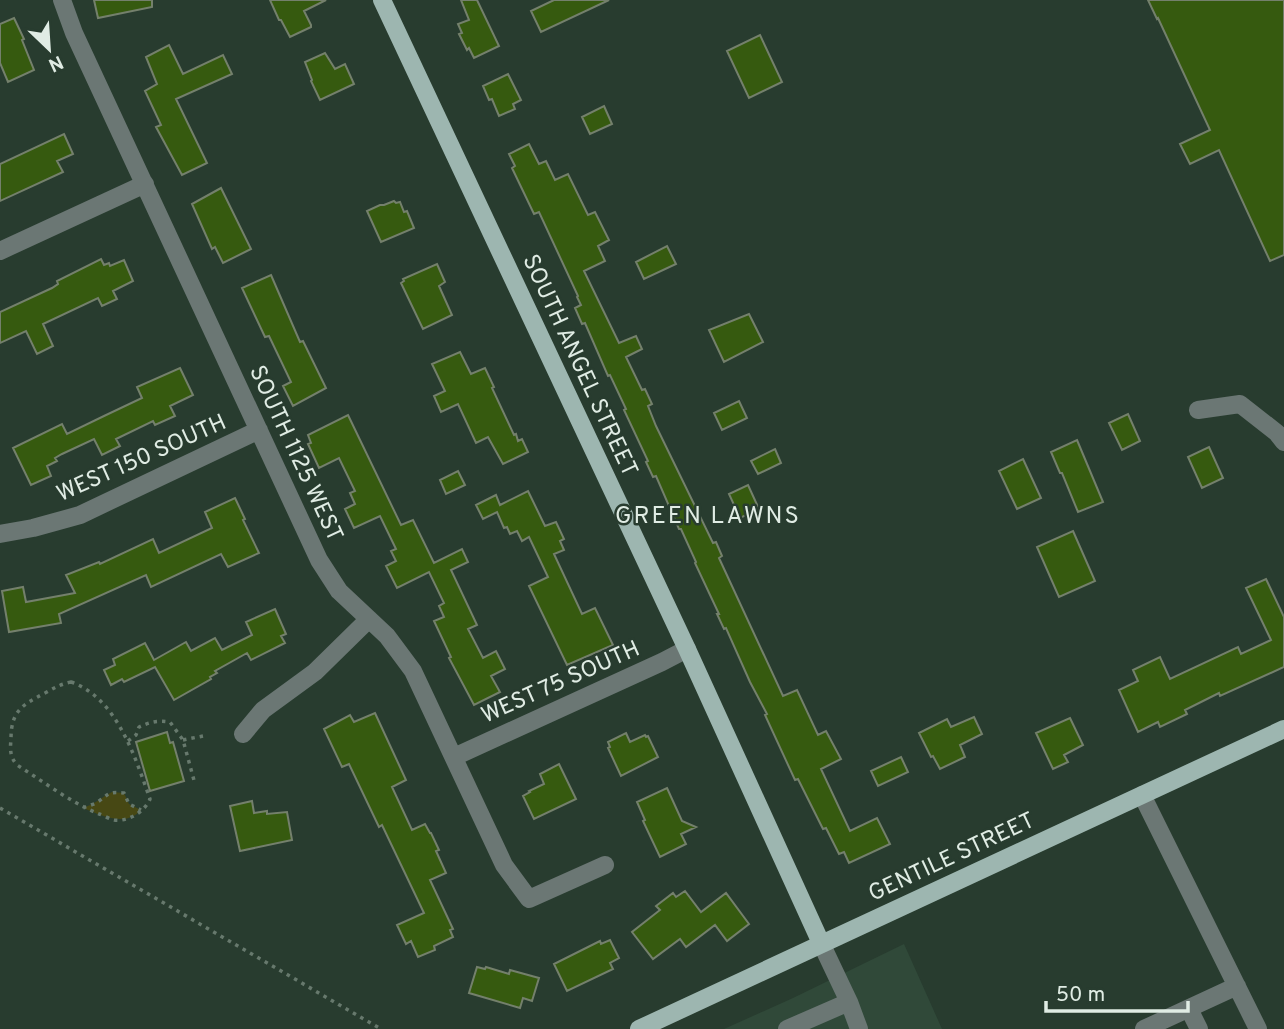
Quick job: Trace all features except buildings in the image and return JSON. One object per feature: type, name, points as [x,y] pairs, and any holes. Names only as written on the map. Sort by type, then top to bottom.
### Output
[{"type":"main road","name":"SOUTH ANGEL STREET","points":[[382,0],[687,649],[821,943]]},
{"type":"main road","name":"GENTILE STREET","points":[[639,1029],[1284,729]]},
{"type":"street","name":"SOUTH 1125 WEST","points":[[62,0],[74,33],[319,560],[339,591],[387,636],[414,671],[504,865],[529,899],[605,865]]},
{"type":"street","points":[[0,251],[145,184]]},
{"type":"street","points":[[1198,410],[1240,404],[1277,433],[1284,442]]},
{"type":"street","name":"WEST 150 SOUTH","points":[[0,534],[80,515],[259,430]]},
{"type":"street","points":[[243,734],[263,710],[315,672],[369,619]]},
{"type":"street","name":"WEST 75 SOUTH","points":[[454,757],[687,649]]},
{"type":"street","points":[[1142,795],[1258,1029]]},
{"type":"street","points":[[821,943],[859,1029]]},
{"type":"street","points":[[1144,1029],[1237,986]]},
{"type":"street","points":[[787,1029],[849,1002]]},
{"type":"street","points":[[1189,1009],[1199,1029]]},
{"type":"path","points":[[71,682],[96,696],[117,721],[128,741],[150,799],[137,815],[115,820],[83,808],[17,765],[10,753],[11,725],[22,705],[71,682]]},
{"type":"path","points":[[128,741],[136,735],[139,727],[151,721],[170,722],[183,740],[195,784]]},
{"type":"path","points":[[183,740],[203,736]]},
{"type":"path","points":[[83,808],[112,792],[124,793],[129,804],[141,810]]},
{"type":"path","points":[[0,808],[381,1029]]},
{"type":"shaded area","points":[[112,792],[124,793],[129,804],[141,810],[128,818],[120,819],[83,808]]},
{"type":"shaded area","points":[[904,944],[942,1029],[724,1029],[793,998]]},
{"type":"district","name":"GREEN LAWNS","points":[[708,515]]}]
